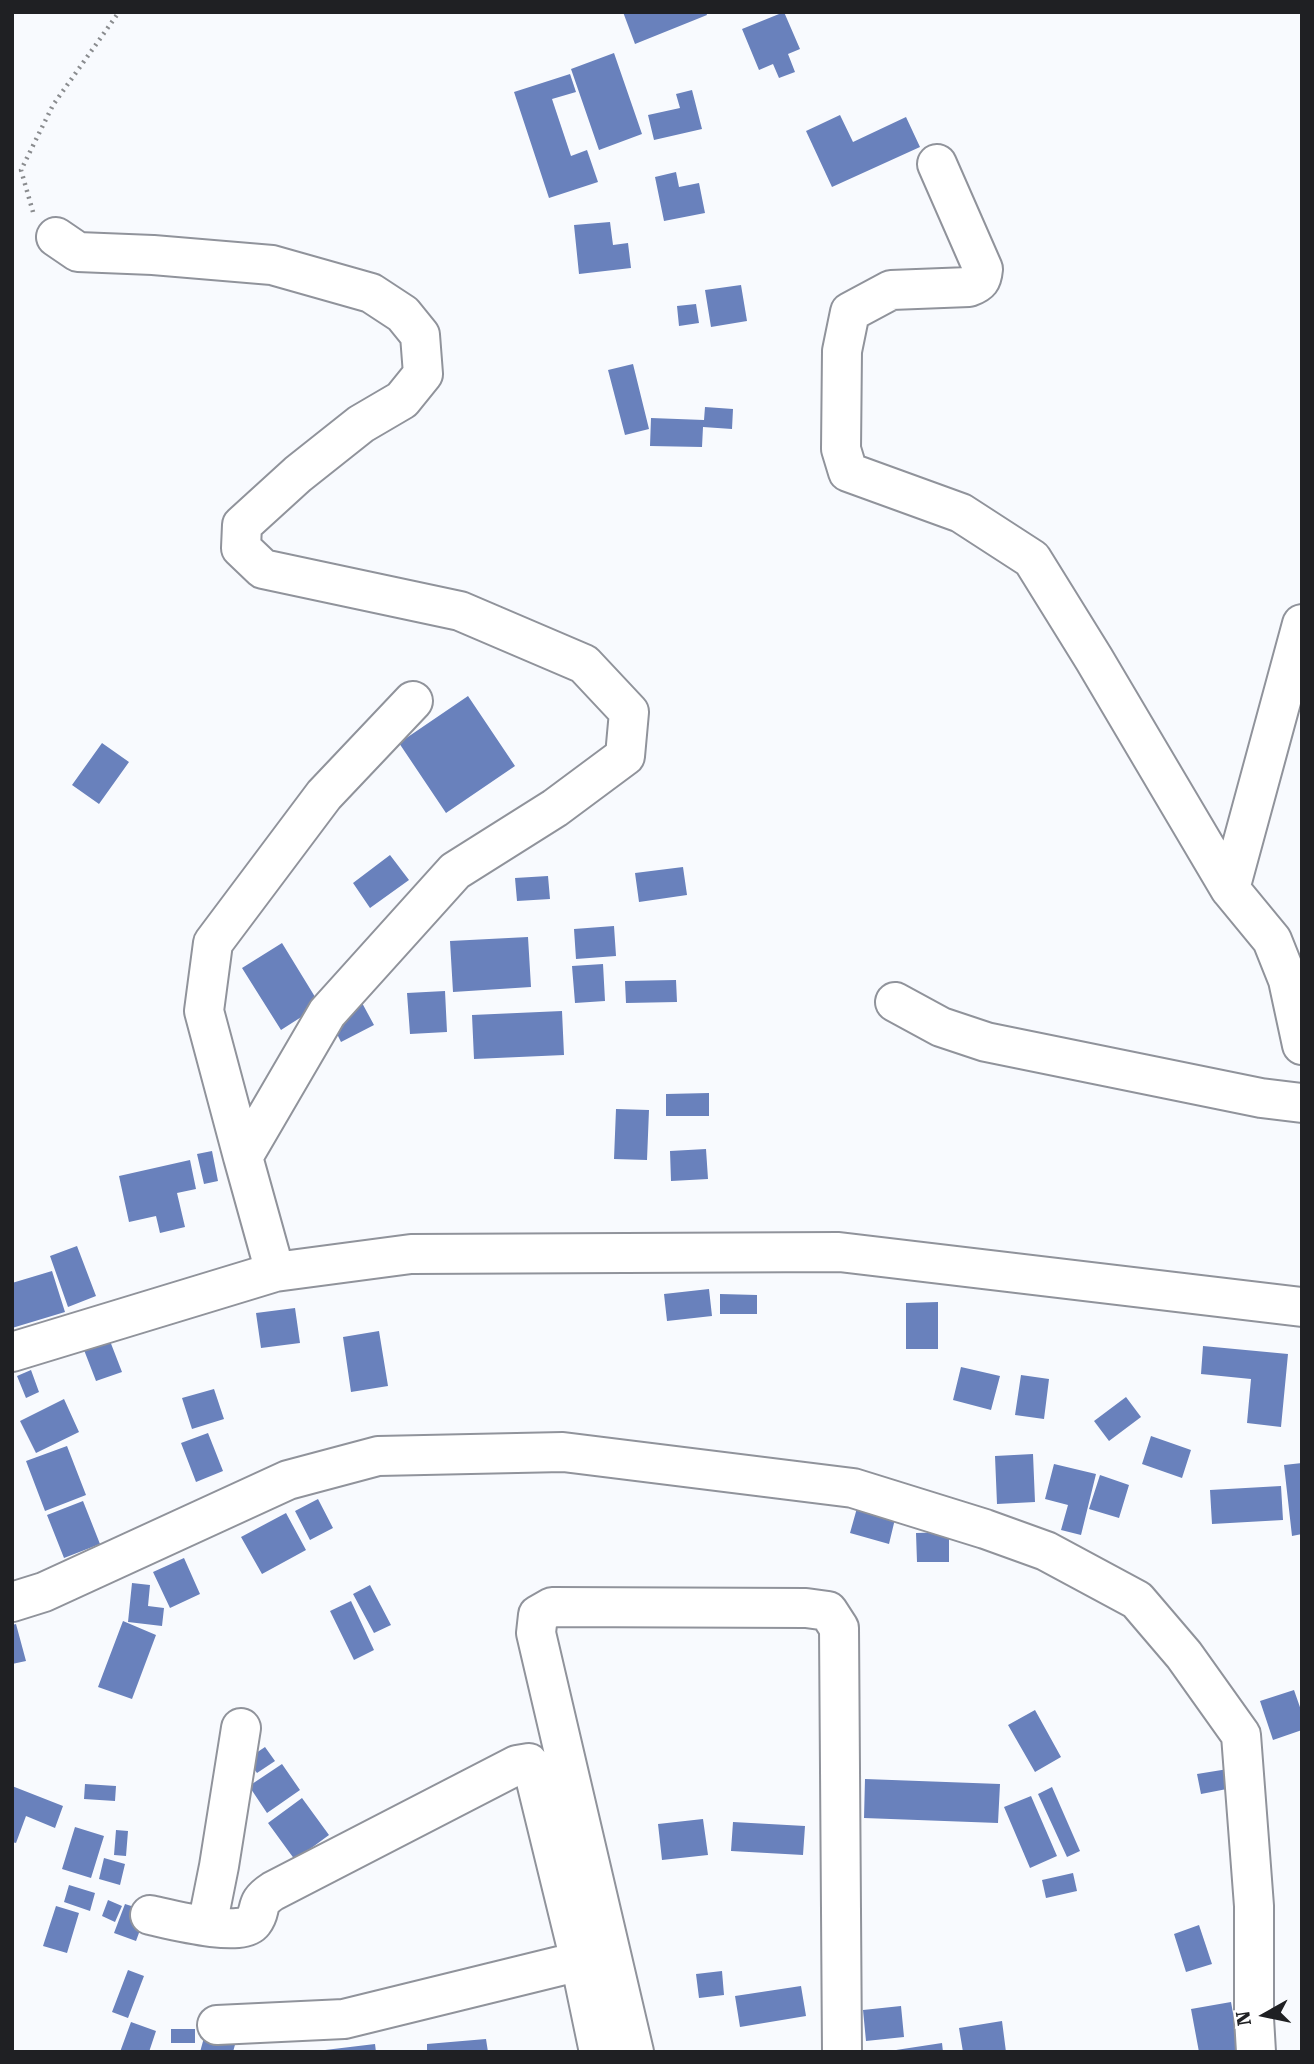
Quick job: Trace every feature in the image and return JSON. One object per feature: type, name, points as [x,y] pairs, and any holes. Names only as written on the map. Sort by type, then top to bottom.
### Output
[{"type":"street","points":[[937,164],[983,269],[982,278],[969,287],[891,290],[849,312],[842,351],[841,449],[848,472],[961,513],[1032,559],[1230,889],[1272,940],[1288,980],[1302,1045]]},
{"type":"street","points":[[56,237],[78,252],[272,265],[370,293],[403,314],[420,335],[424,373],[402,400],[351,432],[298,474],[242,526],[241,548],[263,569],[460,611],[584,664],[629,712],[625,756],[555,808],[455,871],[327,1013],[243,1157]]},
{"type":"street","points":[[1230,889],[1302,624]]},
{"type":"street","points":[[275,1272],[204,1011],[213,943],[324,795],[413,701]]},
{"type":"street","points":[[895,1002],[941,1027],[986,1042],[1261,1098],[1302,1103]]},
{"type":"street","points":[[12,1352],[275,1272],[411,1254],[839,1252],[1302,1307]]},
{"type":"street","points":[[12,1602],[44,1592],[288,1480],[378,1456],[563,1452],[853,1488],[1034,1546],[1137,1600],[1184,1655],[1241,1735],[1254,1906],[1256,2052]]},
{"type":"street","points":[[634,2052],[536,1633],[538,1615],[552,1607],[806,1608],[828,1611],[839,1628],[842,2052]]},
{"type":"street","points":[[207,1926],[241,1728]]},
{"type":"street","points":[[150,1915],[207,1926],[242,1929],[253,1922],[262,1899],[273,1891],[517,1765],[529,1763],[533,1769],[580,1961],[599,2052]]},
{"type":"street","points":[[217,2025],[344,2019],[580,1961]]},
{"type":"path","points":[[56,237],[35,221],[21,170],[52,105],[119,12]]},
{"type":"building","points":[[623,12],[706,12],[707,15],[635,44]]},
{"type":"building","points":[[784,12],[800,49],[788,54],[795,72],[779,78],[773,64],[759,70],[742,29]]},
{"type":"building","points":[[614,53],[642,134],[599,150],[571,69]]},
{"type":"building","points":[[570,74],[576,92],[552,99],[571,156],[587,150],[598,182],[549,198],[514,92]]},
{"type":"building","points":[[692,90],[702,129],[654,140],[648,115],[680,108],[676,94]]},
{"type":"building","points":[[840,115],[853,142],[906,117],[920,147],[832,187],[806,131]]},
{"type":"building","points":[[676,172],[679,187],[699,183],[705,213],[664,221],[655,177]]},
{"type":"building","points":[[610,222],[613,245],[628,243],[631,268],[579,274],[574,225]]},
{"type":"building","points":[[741,285],[747,321],[711,327],[705,290]]},
{"type":"building","points":[[696,304],[699,323],[679,326],[677,306]]},
{"type":"building","points":[[633,364],[649,429],[625,435],[608,370]]},
{"type":"building","points":[[705,407],[733,409],[732,429],[703,427],[702,447],[650,446],[651,418],[704,420]]},
{"type":"building","points":[[468,696],[515,766],[446,813],[399,743]]},
{"type":"building","points":[[102,743],[129,762],[99,804],[72,785]]},
{"type":"building","points":[[390,855],[409,880],[370,908],[353,883]]},
{"type":"building","points":[[683,867],[687,895],[639,902],[635,873]]},
{"type":"building","points":[[548,876],[550,899],[517,901],[515,878]]},
{"type":"building","points":[[614,926],[616,956],[576,959],[574,929]]},
{"type":"building","points":[[528,937],[531,987],[453,992],[450,941]]},
{"type":"building","points":[[282,943],[320,1005],[281,1030],[242,968]]},
{"type":"building","points":[[603,964],[605,1001],[575,1003],[572,966]]},
{"type":"building","points":[[676,980],[677,1002],[626,1003],[625,981]]},
{"type":"building","points":[[445,991],[447,1032],[410,1034],[407,993]]},
{"type":"building","points":[[361,1001],[374,1025],[341,1042],[329,1018]]},
{"type":"building","points":[[562,1011],[564,1055],[474,1059],[472,1015]]},
{"type":"building","points":[[709,1093],[709,1116],[666,1116],[666,1094]]},
{"type":"building","points":[[616,1109],[649,1110],[647,1160],[614,1159]]},
{"type":"building","points":[[706,1149],[708,1179],[671,1181],[670,1151]]},
{"type":"building","points":[[212,1151],[218,1181],[204,1184],[197,1154]]},
{"type":"building","points":[[190,1160],[196,1189],[177,1193],[185,1227],[160,1233],[156,1216],[129,1222],[119,1176]]},
{"type":"building","points":[[77,1246],[96,1296],[68,1307],[50,1256]]},
{"type":"building","points":[[52,1271],[65,1312],[12,1328],[12,1283]]},
{"type":"building","points":[[709,1289],[712,1316],[667,1321],[664,1294]]},
{"type":"building","points":[[720,1294],[757,1295],[757,1314],[720,1314]]},
{"type":"building","points":[[938,1302],[938,1349],[906,1349],[906,1303]]},
{"type":"building","points":[[295,1308],[300,1343],[261,1348],[256,1313]]},
{"type":"building","points":[[379,1331],[388,1386],[351,1392],[343,1337]]},
{"type":"building","points":[[110,1341],[122,1372],[96,1381],[84,1350]]},
{"type":"building","points":[[1203,1346],[1288,1354],[1281,1427],[1247,1423],[1251,1379],[1201,1374]]},
{"type":"building","points":[[961,1367],[1000,1376],[991,1410],[953,1400]]},
{"type":"building","points":[[31,1370],[39,1392],[26,1398],[17,1376]]},
{"type":"building","points":[[1021,1375],[1049,1379],[1044,1419],[1015,1415]]},
{"type":"building","points":[[214,1389],[224,1419],[192,1429],[182,1398]]},
{"type":"building","points":[[1126,1397],[1141,1417],[1109,1441],[1094,1421]]},
{"type":"building","points":[[64,1399],[79,1432],[36,1453],[20,1421]]},
{"type":"building","points":[[208,1433],[223,1471],[196,1482],[181,1443]]},
{"type":"building","points":[[1151,1436],[1191,1450],[1182,1478],[1142,1464]]},
{"type":"building","points":[[67,1446],[86,1495],[45,1511],[26,1461]]},
{"type":"building","points":[[1033,1454],[1035,1502],[997,1504],[995,1456]]},
{"type":"building","points":[[1302,1463],[1302,1534],[1292,1536],[1284,1465]]},
{"type":"building","points":[[1054,1464],[1096,1474],[1081,1535],[1061,1530],[1068,1505],[1045,1499]]},
{"type":"building","points":[[1100,1475],[1129,1485],[1119,1518],[1089,1509]]},
{"type":"building","points":[[1281,1486],[1283,1520],[1212,1524],[1210,1490]]},
{"type":"building","points":[[318,1499],[333,1528],[310,1540],[295,1511]]},
{"type":"building","points":[[83,1501],[100,1544],[64,1558],[47,1515]]},
{"type":"building","points":[[857,1508],[895,1519],[889,1544],[850,1533]]},
{"type":"building","points":[[286,1513],[306,1550],[262,1574],[241,1537]]},
{"type":"building","points":[[949,1532],[949,1562],[917,1562],[916,1533]]},
{"type":"building","points":[[184,1558],[200,1594],[170,1608],[153,1572]]},
{"type":"building","points":[[132,1583],[150,1585],[148,1606],[164,1608],[162,1626],[128,1622]]},
{"type":"building","points":[[370,1585],[391,1625],[374,1633],[353,1594]]},
{"type":"building","points":[[351,1601],[374,1650],[354,1660],[330,1611]]},
{"type":"building","points":[[123,1621],[156,1635],[132,1699],[98,1687]]},
{"type":"building","points":[[16,1624],[26,1661],[12,1664],[12,1625]]},
{"type":"building","points":[[1294,1690],[1302,1713],[1302,1730],[1273,1740],[1260,1701]]},
{"type":"building","points":[[1035,1710],[1061,1757],[1035,1772],[1008,1725]]},
{"type":"building","points":[[265,1747],[275,1761],[257,1773],[247,1759]]},
{"type":"building","points":[[282,1764],[300,1790],[267,1813],[249,1786]]},
{"type":"building","points":[[1228,1769],[1232,1788],[1201,1794],[1197,1774]]},
{"type":"building","points":[[865,1779],[1000,1784],[998,1823],[864,1818]]},
{"type":"building","points":[[85,1784],[116,1786],[115,1801],[84,1799]]},
{"type":"building","points":[[12,1786],[63,1806],[55,1828],[26,1816],[16,1843],[12,1842]]},
{"type":"building","points":[[1052,1787],[1080,1851],[1067,1857],[1038,1794]]},
{"type":"building","points":[[1031,1796],[1057,1856],[1030,1868],[1004,1807]]},
{"type":"building","points":[[302,1798],[329,1835],[295,1860],[268,1823]]},
{"type":"building","points":[[703,1819],[708,1855],[662,1860],[658,1824]]},
{"type":"building","points":[[733,1822],[805,1826],[803,1855],[731,1851]]},
{"type":"building","points":[[75,1827],[104,1836],[91,1878],[62,1869]]},
{"type":"building","points":[[116,1830],[128,1831],[126,1856],[114,1855]]},
{"type":"building","points":[[104,1858],[125,1864],[120,1885],[99,1879]]},
{"type":"building","points":[[1073,1873],[1077,1891],[1046,1898],[1042,1880]]},
{"type":"building","points":[[69,1885],[95,1893],[90,1911],[64,1902]]},
{"type":"building","points":[[108,1900],[122,1906],[115,1922],[102,1916]]},
{"type":"building","points":[[125,1904],[147,1911],[136,1941],[114,1933]]},
{"type":"building","points":[[56,1906],[79,1913],[67,1953],[43,1946]]},
{"type":"building","points":[[1199,1925],[1212,1964],[1186,1972],[1174,1934]]},
{"type":"building","points":[[128,1970],[144,1976],[128,2018],[112,2012]]},
{"type":"building","points":[[722,1971],[724,1995],[699,1998],[696,1974]]},
{"type":"building","points":[[801,1986],[806,2016],[740,2027],[735,1996]]},
{"type":"building","points":[[1231,2002],[1240,2052],[1199,2052],[1191,2009]]},
{"type":"building","points":[[901,2006],[904,2037],[866,2041],[863,2010]]},
{"type":"building","points":[[1002,2021],[1006,2052],[963,2052],[959,2028]]},
{"type":"building","points":[[131,2022],[156,2031],[149,2052],[120,2052]]},
{"type":"building","points":[[171,2029],[195,2029],[195,2043],[171,2043]]},
{"type":"building","points":[[205,2034],[236,2041],[233,2052],[200,2052]]},
{"type":"building","points":[[486,2039],[488,2052],[427,2052],[427,2044]]},
{"type":"building","points":[[942,2043],[943,2052],[896,2052],[896,2050]]},
{"type":"building","points":[[375,2044],[376,2052],[325,2052],[325,2050]]}]
